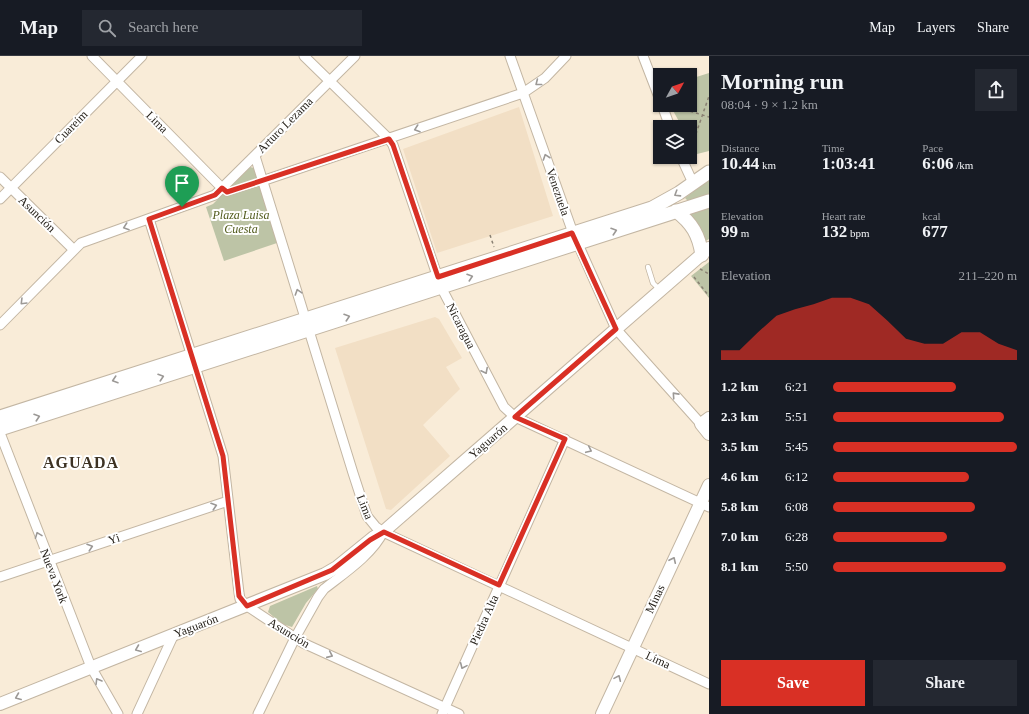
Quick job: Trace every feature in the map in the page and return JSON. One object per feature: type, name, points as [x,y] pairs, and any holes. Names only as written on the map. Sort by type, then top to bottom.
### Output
[{"type":"main road","points":[[0,429],[194,361],[574,238],[652,208],[680,193],[709,172]]},
{"type":"main road","points":[[574,238],[709,201]]},
{"type":"main road","points":[[676,211],[692,225],[700,242],[707,252]]},
{"type":"main road","points":[[0,417],[194,361]]},
{"type":"street","name":"Lima","points":[[92,56],[222,188]]},
{"type":"street","name":"Cuareim","points":[[0,199],[142,56]]},
{"type":"street","name":"Nicaragua","points":[[304,56],[389,139],[393,145],[440,282],[504,407],[515,417],[705,505]]},
{"type":"street","name":"Arturo Lezama","points":[[149,219],[215,195],[355,56]]},
{"type":"street","name":"Venezuela","points":[[510,56],[574,238],[616,329],[705,421],[709,434]]},
{"type":"street","points":[[222,188],[227,192],[262,181],[523,93],[545,78],[566,56]]},
{"type":"street","points":[[643,56],[653,82]]},
{"type":"street","name":"Lima","points":[[254,156],[308,324],[367,516],[376,527],[709,684]]},
{"type":"street","points":[[684,164],[693,183]]},
{"type":"street","name":"Asunción","points":[[0,177],[74,250]]},
{"type":"street","points":[[0,325],[81,243],[149,219]]},
{"type":"street","name":"Asunción","points":[[149,219],[223,456],[239,596],[247,606],[295,638],[443,711],[459,714]]},
{"type":"street","name":"Yaguarón","points":[[258,714],[295,638],[321,593],[371,549],[384,532],[616,329],[707,252]]},
{"type":"street","name":"Nueva York","points":[[0,433],[48,561],[91,668],[118,714]]},
{"type":"street","name":"Piedra Alta","points":[[443,711],[565,439]]},
{"type":"street","name":"Minas","points":[[602,714],[632,648],[705,505],[709,484]]},
{"type":"street","name":"Yi","points":[[0,577],[228,501]]},
{"type":"street","name":"Yaguarón","points":[[0,704],[247,606],[332,570],[370,540],[384,532]]},
{"type":"street","points":[[137,714],[174,634]]},
{"type":"lane","points":[[648,267],[653,283],[660,291]]},
{"type":"path","points":[[697,132],[709,96]]},
{"type":"path","points":[[693,112],[709,117]]},
{"type":"path","points":[[698,269],[709,274]]},
{"type":"path","points":[[691,274],[709,296]]},
{"type":"shaded area","points":[[519,107],[553,216],[437,253],[403,149]]},
{"type":"shaded area","points":[[435,317],[439,319],[462,358],[446,367],[460,389],[423,425],[450,456],[391,510],[386,509],[335,348]]},
{"type":"green space","points":[[709,73],[709,151],[697,154],[697,120],[678,120],[674,112],[697,112],[697,77]]},
{"type":"green space","name":"Plaza Luisa Cuesta","points":[[250,167],[254,168],[277,243],[224,261],[206,207],[213,204]]},
{"type":"green space","points":[[709,179],[709,194],[688,201],[685,198]]},
{"type":"green space","points":[[709,208],[709,239],[704,242],[688,215]]},
{"type":"green space","points":[[709,262],[709,298],[691,276]]},
{"type":"green space","points":[[317,586],[318,589],[306,603],[292,627],[282,624],[268,612],[270,606]]},
{"type":"district","name":"AGUADA","points":[[81,462]]},
{"type":"route","points":[[389,139],[393,145],[438,277],[572,233],[616,329],[515,417],[565,439],[499,585],[384,532],[378,534],[337,567],[325,574],[247,606],[244,604],[239,596],[223,456],[149,219],[182,207],[215,195],[222,188],[227,192],[389,139]]}]
